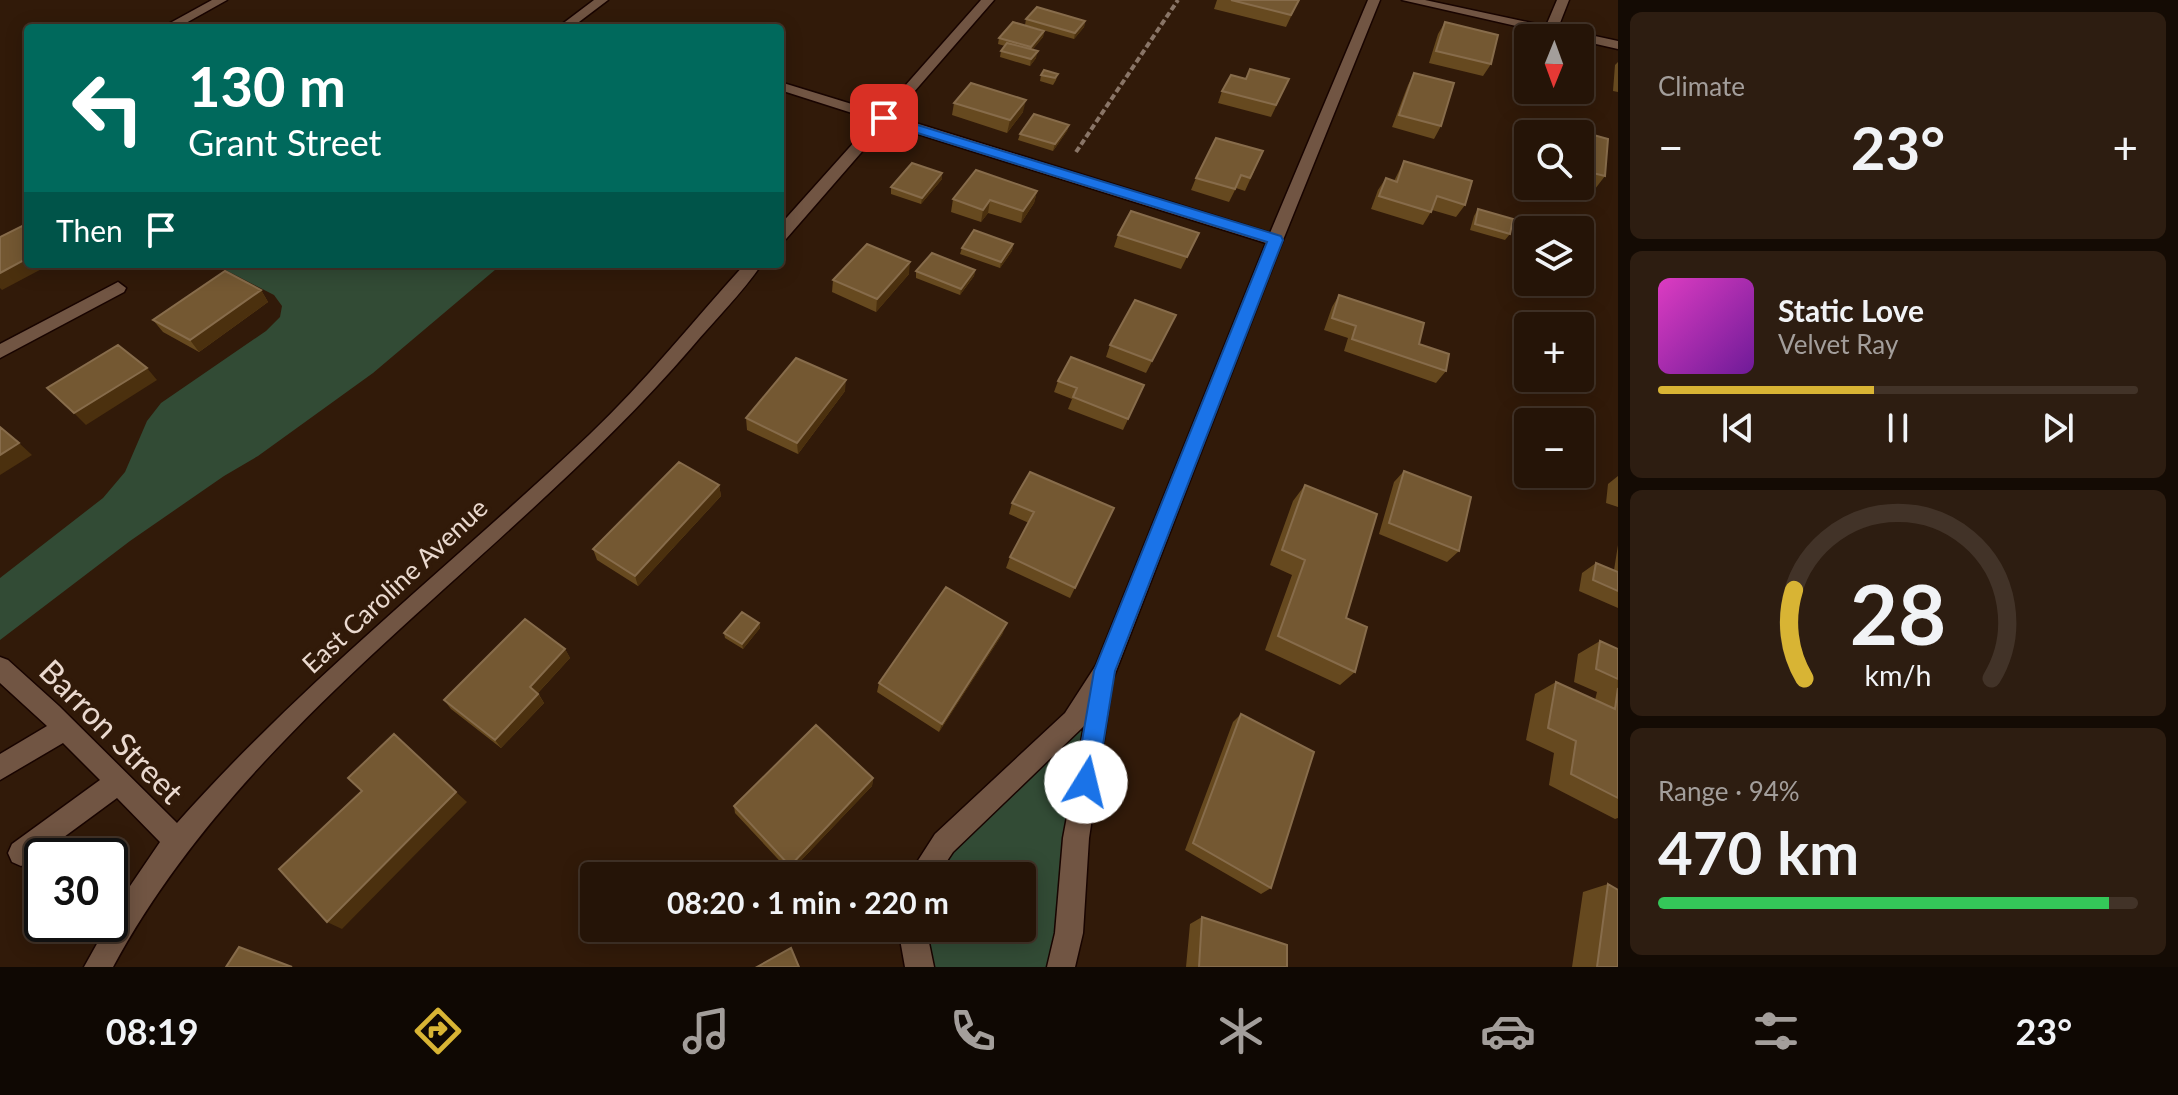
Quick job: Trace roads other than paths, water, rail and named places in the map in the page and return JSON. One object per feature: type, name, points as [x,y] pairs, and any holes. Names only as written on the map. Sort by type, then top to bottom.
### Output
[{"type":"street","points":[[175,24],[221,0]]},
{"type":"street","points":[[567,24],[602,0]]},
{"type":"street","points":[[784,230],[988,0]]},
{"type":"street","points":[[931,862],[944,843],[1073,721],[1105,671],[1275,240],[1374,0]]},
{"type":"street","points":[[1408,0],[1522,24]]},
{"type":"street","points":[[1553,24],[1563,0]]},
{"type":"street","points":[[1594,40],[1618,45]]},
{"type":"street","points":[[784,87],[1275,240]]},
{"type":"street","name":"East Caroline Avenue","points":[[98,967],[130,908],[177,841],[262,747],[478,546],[576,460],[642,394],[751,268]]},
{"type":"street","points":[[0,352],[118,288]]},
{"type":"street","name":"Barron Street","points":[[0,668],[177,841]]},
{"type":"street","points":[[1061,967],[1069,933],[1076,838],[1105,671]]},
{"type":"street","points":[[0,768],[65,729]]},
{"type":"street","points":[[21,853],[92,804],[118,781]]},
{"type":"street","points":[[914,942],[920,967]]}]
